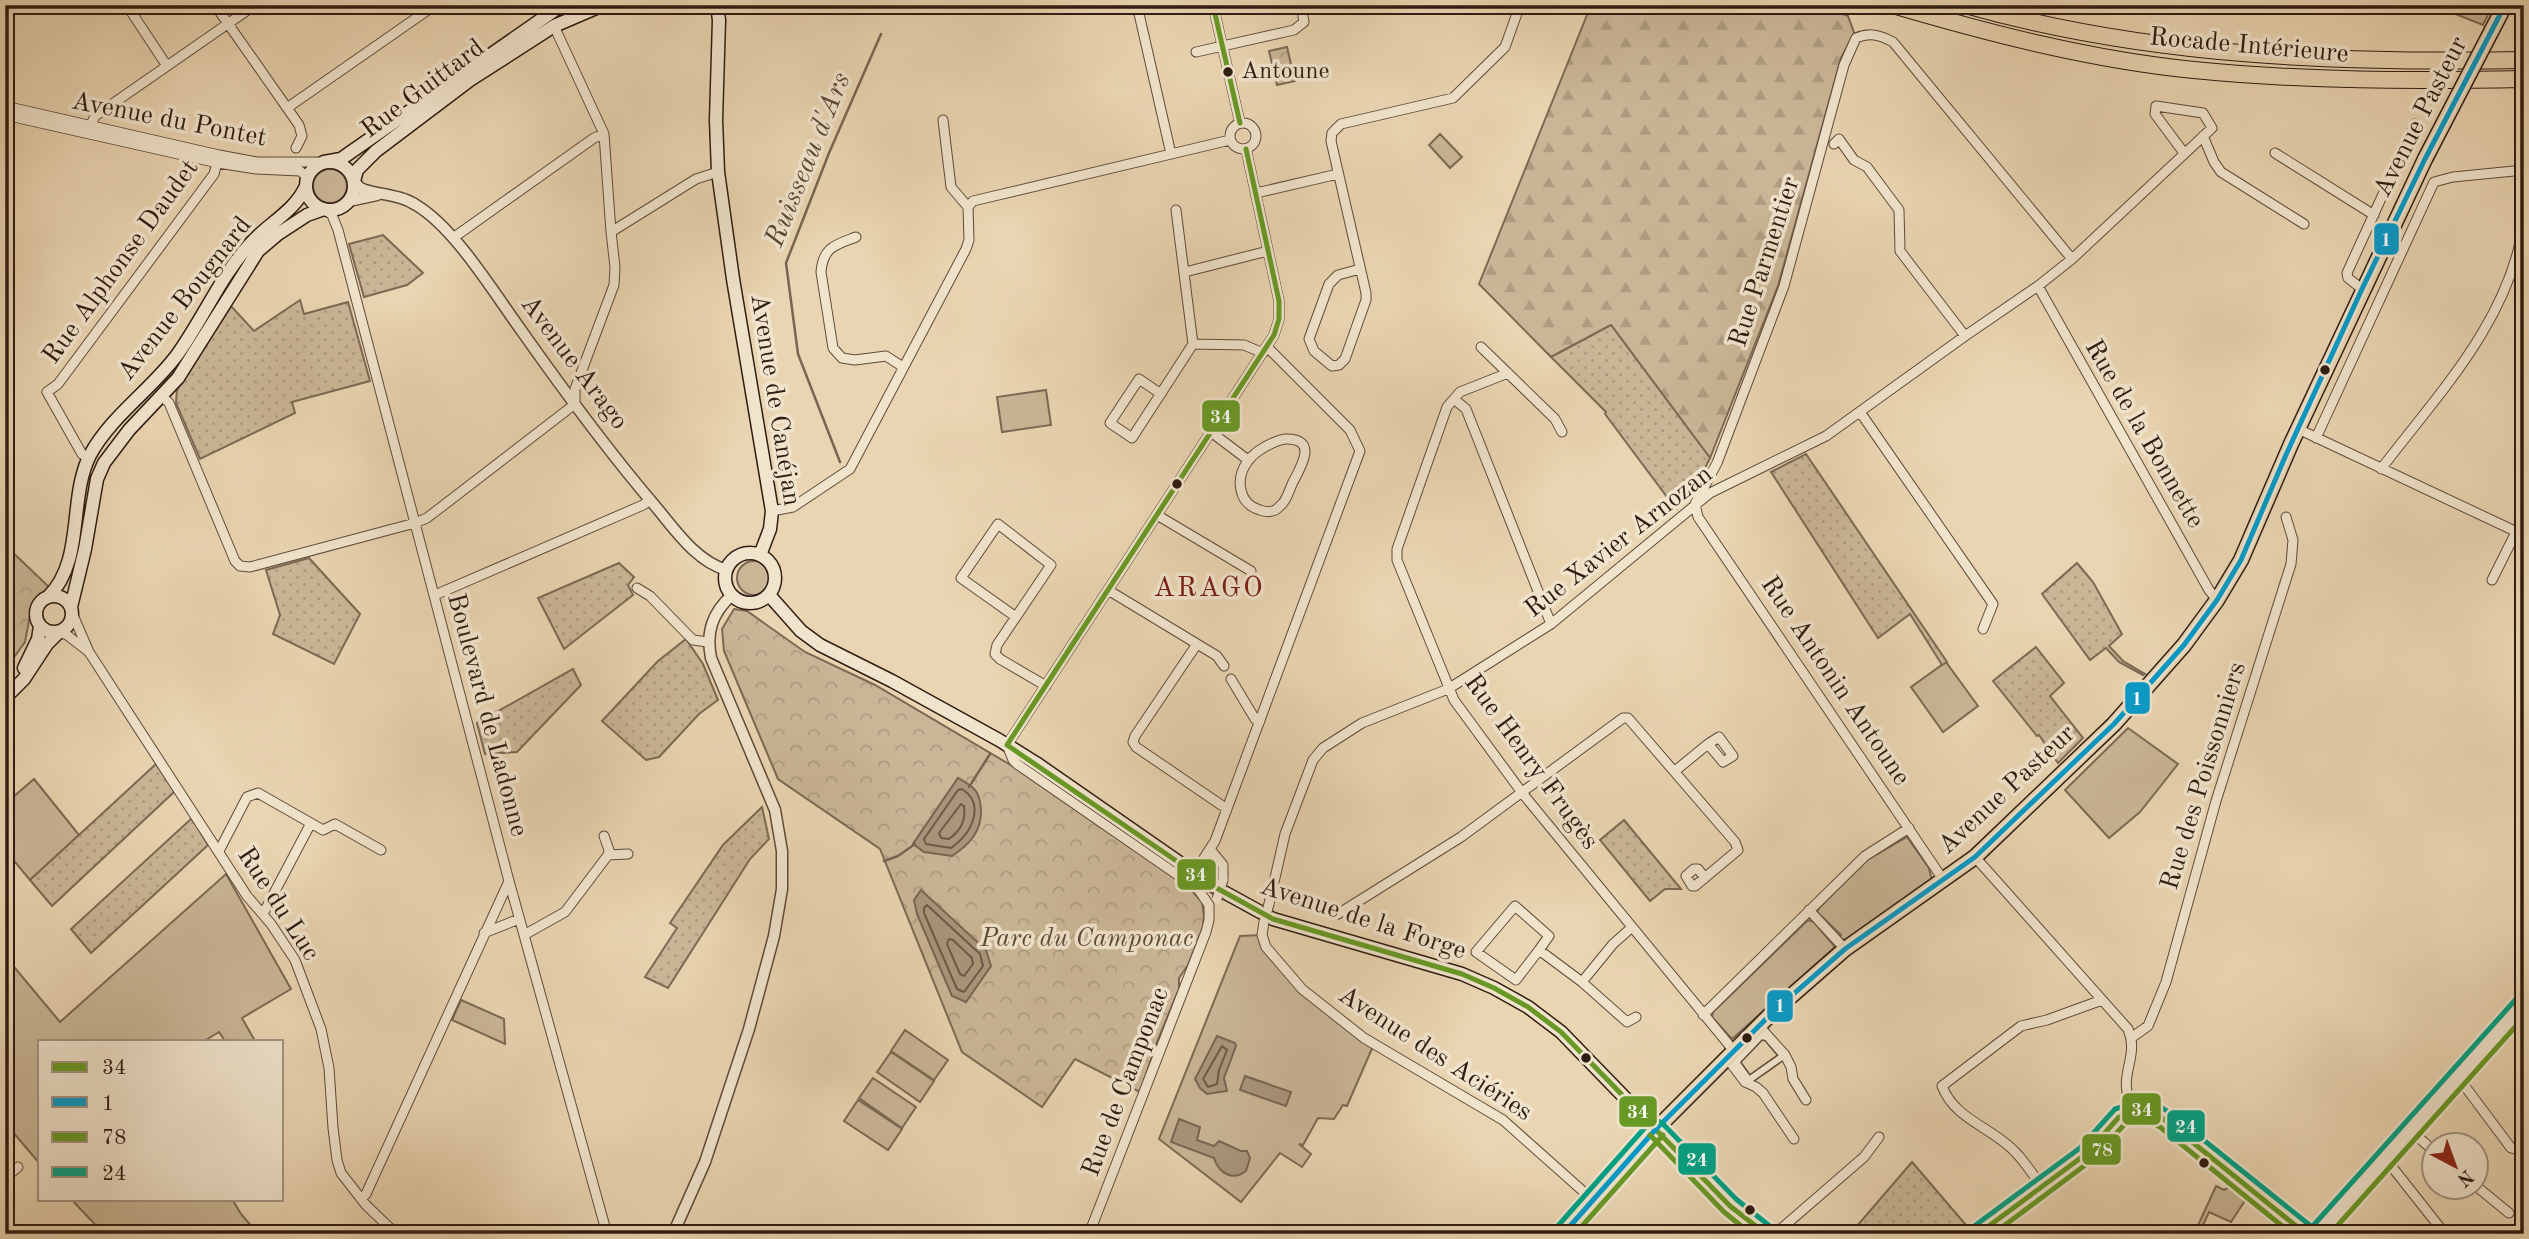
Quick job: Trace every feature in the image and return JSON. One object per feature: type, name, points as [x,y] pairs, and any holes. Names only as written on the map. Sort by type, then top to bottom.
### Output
[{"type":"highway","name":"Rocade Intérieure","points":[[1893,5],[1983,31],[2082,53],[2192,70],[2297,79],[2524,79]]},
{"type":"highway","points":[[1966,5],[2091,35],[2181,49],[2282,58],[2524,60]]},
{"type":"main road","name":"Rue Guittard","points":[[324,162],[341,159],[547,9],[562,5]]},
{"type":"main road","name":"Rue Guittard","points":[[354,181],[356,170],[416,119],[470,80],[554,26],[603,5]]},
{"type":"main road","name":"Avenue de Canéjan","points":[[708,5],[717,42]]},
{"type":"main road","name":"Avenue de Canéjan","points":[[717,5],[718,172],[772,511],[769,536],[761,555]]},
{"type":"main road","name":"Avenue Pasteur","points":[[1563,1234],[1656,1129],[1759,1026],[1845,949],[1975,857],[2127,710],[2184,645],[2217,600],[2252,539],[2298,429],[2362,289],[2425,159],[2505,5]]},
{"type":"main road","points":[[324,162],[340,163],[351,173],[354,181],[355,188],[349,201],[338,209],[324,209],[311,200],[306,186],[311,171],[324,162]]},
{"type":"main road","name":"Avenue Bougnard","points":[[15,687],[38,639],[40,626],[37,608],[59,582],[72,545],[89,458],[116,420],[178,354],[243,252],[297,202],[306,186]]},
{"type":"main road","name":"Avenue Bougnard","points":[[5,698],[24,679],[47,644],[69,626],[97,479],[112,450],[162,397],[190,361],[258,251],[307,215],[324,209]]},
{"type":"main road","points":[[740,555],[761,555],[767,559],[775,573],[773,589],[762,600],[746,603],[732,595],[727,586],[727,570],[732,561],[740,555]]},
{"type":"main road","points":[[769,595],[801,631],[820,645],[892,681],[1007,745]]},
{"type":"main road","points":[[48,597],[62,598],[72,611]]},
{"type":"main road","points":[[40,626],[49,632],[59,632]]},
{"type":"main road","name":"Avenue de la Forge","points":[[1007,745],[1213,886],[1259,913],[1462,974],[1512,997],[1561,1032],[1730,1206],[1766,1234]]},
{"type":"main road","points":[[2318,1234],[2524,1004]]},
{"type":"main road","points":[[1978,1234],[2092,1148],[2119,1117],[2142,1109],[2152,1111],[2165,1120],[2306,1234]]},
{"type":"street","points":[[215,5],[302,131],[301,141],[291,150],[284,166]]},
{"type":"street","points":[[88,130],[95,116],[255,5]]},
{"type":"street","points":[[287,108],[435,5]]},
{"type":"street","points":[[1138,5],[1171,154]]},
{"type":"street","points":[[1213,5],[1240,123]]},
{"type":"street","points":[[1196,52],[1298,29],[1304,22],[1301,5]]},
{"type":"street","points":[[1360,269],[1338,275],[1332,280],[1320,305],[1309,339],[1314,351],[1332,366],[1339,365],[1345,359],[1366,300],[1360,269],[1331,141],[1332,133],[1341,124],[1453,98],[1500,55],[1520,5]]},
{"type":"street","points":[[128,7],[167,66]]},
{"type":"street","points":[[162,397],[169,403],[235,561],[240,566],[257,565],[427,518],[575,404],[575,389],[614,285],[615,267],[604,134],[554,26]]},
{"type":"street","name":"Rue Parmentier","points":[[1695,504],[1717,463],[1784,286],[1844,65],[1856,38],[1866,33],[1883,36],[1893,42],[2072,259]]},
{"type":"street","name":"Avenue du Pontet","points":[[5,106],[88,130]]},
{"type":"street","points":[[2184,153],[2155,114],[2156,106],[2203,113],[2211,128],[2203,136],[2221,172],[2304,224]]},
{"type":"street","name":"Avenue du Pontet","points":[[5,115],[88,130],[218,159],[284,166],[302,172],[306,186]]},
{"type":"street","points":[[772,511],[793,507],[850,469],[966,249],[969,240],[968,207],[951,187],[943,120]]},
{"type":"street","points":[[1240,123],[1252,126],[1256,133],[1253,145],[1246,149],[1236,148],[1230,140],[1231,130],[1240,123]]},
{"type":"street","name":"Avenue Pasteur","points":[[2362,289],[2348,278],[2347,273],[2415,124]]},
{"type":"street","points":[[453,238],[594,138],[604,134]]},
{"type":"street","name":"Rue Xavier Arnozan","points":[[1262,935],[1285,834],[1313,760],[1323,748],[1362,723],[1448,689],[1551,624],[1710,493],[1826,436],[2072,259],[2203,136]]},
{"type":"street","points":[[1835,145],[1839,139],[1854,160],[1867,167],[1899,210],[1900,251],[1965,335]]},
{"type":"street","points":[[968,207],[973,201],[980,199],[1230,140]]},
{"type":"street","points":[[296,148],[302,161]]},
{"type":"street","points":[[1213,902],[1017,764],[1007,745],[1265,350],[1277,327],[1280,310],[1246,149]]},
{"type":"street","name":"Avenue Pasteur","points":[[2275,153],[2374,215]]},
{"type":"street","name":"Rue Alphonse Daudet","points":[[89,458],[82,454],[47,392],[58,384],[75,362],[214,174],[218,159]]},
{"type":"street","name":"Avenue du Pontet","points":[[284,166],[302,161],[312,164],[324,162]]},
{"type":"street","points":[[2316,439],[2434,182],[2453,177],[2524,170]]},
{"type":"street","points":[[611,232],[696,179],[718,172]]},
{"type":"street","points":[[1256,193],[1338,174]]},
{"type":"street","name":"Avenue Arago","points":[[354,181],[360,188],[403,198],[416,204],[453,238],[575,404],[650,500],[699,554],[719,568],[727,570]]},
{"type":"street","name":"Avenue Arago","points":[[349,201],[381,194]]},
{"type":"street","name":"Boulevard de Ladonne","points":[[324,209],[332,215],[338,230],[519,919],[607,1234]]},
{"type":"street","points":[[1161,394],[1139,380],[1110,423],[1132,438],[1161,394],[1193,344],[1176,210]]},
{"type":"street","points":[[2381,469],[2475,346],[2491,320],[2504,295],[2524,223]]},
{"type":"street","points":[[856,237],[832,245],[822,260],[821,272],[833,348],[842,358],[855,360],[886,356],[903,367]]},
{"type":"street","points":[[1185,272],[1268,251]]},
{"type":"street","name":"Rue de la Bonnette","points":[[2038,286],[2217,600]]},
{"type":"street","points":[[1193,344],[1244,345],[1265,350],[1350,430],[1360,451],[1227,809],[1136,747],[1133,742],[1198,644]]},
{"type":"street","points":[[1481,347],[1555,419],[1562,432]]},
{"type":"street","points":[[1508,373],[1460,392],[1454,399],[1466,409],[1551,624]]},
{"type":"street","name":"Rue Henry Frugès","points":[[1454,399],[1447,407],[1397,549],[1397,560],[1448,689],[1523,794],[1703,1015],[1730,1054],[1745,1082],[1763,1093],[1794,1139]]},
{"type":"street","points":[[1860,412],[1993,604],[1983,629]]},
{"type":"street","points":[[2298,429],[2516,532]]},
{"type":"street","points":[[1211,432],[1248,460]]},
{"type":"street","points":[[1285,439],[1297,441],[1305,450],[1305,461],[1285,500],[1273,511],[1254,508],[1244,498],[1240,479],[1248,460],[1267,446],[1285,439]]},
{"type":"street","points":[[435,595],[650,500]]},
{"type":"street","name":"Rue Antonin Antoune","points":[[1695,504],[1698,517],[1944,881]]},
{"type":"street","points":[[1157,515],[1251,571]]},
{"type":"street","points":[[2493,580],[2524,516]]},
{"type":"street","name":"Rue des Poissonniers","points":[[2131,1038],[2148,1026],[2166,982],[2216,802],[2291,564],[2292,540],[2286,517]]},
{"type":"street","points":[[1016,617],[961,578],[999,524],[1051,565],[998,645],[995,654],[1046,686]]},
{"type":"street","points":[[637,588],[650,596],[693,640],[708,642]]},
{"type":"street","points":[[1108,590],[1217,656],[1224,666]]},
{"type":"street","points":[[673,1234],[705,1162],[749,1029],[774,936],[782,889],[782,851],[775,810],[711,658],[708,642],[716,611],[732,595]]},
{"type":"street","name":"Rue du Luc","points":[[72,611],[89,652],[247,896],[295,960],[321,1029],[330,1068],[337,1160],[349,1186],[396,1234]]},
{"type":"street","name":"Rue du Luc","points":[[59,632],[89,652]]},
{"type":"street","points":[[1231,679],[1255,719],[1260,721]]},
{"type":"street","points":[[1338,914],[1461,837],[1623,718],[1628,718],[1735,842],[1738,850],[1705,878]]},
{"type":"street","points":[[1675,771],[1708,744]]},
{"type":"street","points":[[219,851],[247,797],[252,793],[258,793],[323,830],[335,824],[381,850]]},
{"type":"street","name":"Rue de Camponac","points":[[1089,1234],[1206,932],[1213,902],[1223,880],[1223,865],[1207,854],[1227,809]]},
{"type":"street","points":[[263,914],[311,823]]},
{"type":"street","points":[[1703,1015],[1865,856],[1909,828]]},
{"type":"street","points":[[524,935],[559,918],[565,912],[608,855],[604,836]]},
{"type":"street","points":[[608,855],[628,854]]},
{"type":"street","points":[[1975,857],[2128,1029],[2132,1048],[2124,1083],[2126,1095],[2135,1110]]},
{"type":"street","points":[[361,1199],[366,1194],[509,881]]},
{"type":"street","points":[[1515,906],[1549,936],[1539,950],[1516,980],[1476,952],[1515,906]]},
{"type":"street","points":[[1809,910],[1845,949]]},
{"type":"street","points":[[484,933],[519,919]]},
{"type":"street","points":[[1582,982],[1613,944],[1631,928]]},
{"type":"street","name":"Avenue des Aciéries","points":[[1262,935],[1269,952],[1302,989],[1343,1024],[1503,1120],[1594,1200]]},
{"type":"street","points":[[1539,950],[1582,982],[1627,1023],[1636,1017]]},
{"type":"street","points":[[2042,1187],[2012,1148],[1962,1114],[1942,1086],[2021,1026],[2047,1020],[2102,1000]]},
{"type":"street","points":[[1759,1026],[1785,1055],[1793,1079],[1806,1100]]},
{"type":"street","points":[[1761,1036],[1767,1037],[1783,1056],[1749,1080],[1736,1064],[1761,1036]]},
{"type":"street","points":[[2458,1077],[2511,1148],[2515,1149],[2524,1143]]},
{"type":"street","points":[[2410,1130],[2420,1139]]},
{"type":"street","points":[[1775,1234],[1864,1157],[1879,1137]]},
{"type":"street","points":[[2385,1158],[2445,1234]]},
{"type":"street","points":[[5,1178],[18,1167]]},
{"type":"street","points":[[2490,1197],[2510,1213]]},
{"type":"green space","points":[[1591,5],[1818,5],[1848,16],[1856,38],[1848,45],[1841,58],[1778,286],[1710,458],[1611,325],[1551,357],[1479,284]]},
{"type":"green space","points":[[2433,5],[2481,5],[2489,13],[2483,25]]},
{"type":"green space","points":[[1287,47],[1295,81],[1277,85],[1269,51]]},
{"type":"green space","points":[[1440,134],[1462,157],[1450,168],[1429,145]]},
{"type":"green space","points":[[330,169],[342,174],[347,186],[342,198],[330,203],[318,198],[313,186],[318,174]]},
{"type":"green space","points":[[383,235],[423,273],[407,285],[364,297],[349,244]]},
{"type":"green space","points":[[300,300],[304,314],[348,302],[370,381],[292,402],[295,413],[200,459],[176,403],[177,388],[231,306],[254,331]]},
{"type":"green space","points":[[1611,325],[1710,458],[1695,488],[1676,509],[1606,412],[1551,357]]},
{"type":"green space","points":[[1046,390],[1051,425],[1002,432],[997,397]]},
{"type":"green space","points":[[1806,454],[1947,662],[1942,665],[1910,614],[1878,638],[1771,472]]},
{"type":"green space","points":[[5,545],[50,588],[32,605],[25,642],[12,660],[5,654]]},
{"type":"green space","points":[[309,558],[360,614],[334,664],[273,634],[280,615],[266,570]]},
{"type":"green space","points":[[754,561],[766,566],[771,578],[766,590],[754,595],[742,590],[737,578],[742,566]]},
{"type":"green space","points":[[619,563],[634,577],[628,585],[633,595],[564,649],[538,598]]},
{"type":"green space","points":[[2077,563],[2093,582],[2122,634],[2109,646],[2123,661],[2145,674],[2119,662],[2106,648],[2090,660],[2042,594]]},
{"type":"green space","name":"Parc du Camponac","points":[[734,609],[747,611],[805,652],[875,685],[1014,767],[1185,883],[1202,902],[1203,927],[1188,965],[1179,978],[1179,989],[1140,1092],[1075,1059],[1042,1107],[962,1052],[880,849],[778,779],[724,651],[722,629]],"holes":[[[958,778],[974,789],[913,844]]]},
{"type":"green space","points":[[686,639],[703,664],[718,700],[699,714],[659,757],[646,760],[602,721],[658,661]]},
{"type":"green space","points":[[2036,647],[2064,683],[2050,696],[2083,738],[2058,763],[2039,735],[2037,736],[1993,681]]},
{"type":"green space","points":[[1946,662],[1978,706],[1943,732],[1911,687]]},
{"type":"green space","points":[[573,669],[581,685],[517,752],[485,754],[477,723]]},
{"type":"green space","points":[[2128,728],[2178,764],[2140,812],[2109,838],[2065,790]]},
{"type":"green space","points":[[156,764],[175,791],[52,906],[30,880]]},
{"type":"green space","points":[[34,779],[79,835],[30,880],[5,850],[5,804]]},
{"type":"green space","points":[[762,807],[769,839],[750,859],[668,988],[645,977],[677,928],[670,923],[723,845]]},
{"type":"green space","points":[[192,818],[208,845],[91,953],[71,929]]},
{"type":"green space","points":[[1624,820],[1681,889],[1665,889],[1650,901],[1600,840]]},
{"type":"green space","points":[[1907,837],[1929,868],[1932,881],[1845,940],[1839,938],[1841,935],[1817,912],[1819,908],[1867,860]]},
{"type":"green space","points":[[226,874],[291,989],[242,1018],[254,1040],[224,1040],[219,1032],[206,1040],[38,1040],[38,1162],[5,1123],[5,956],[60,1022]]},
{"type":"green space","points":[[1808,920],[1814,922],[1835,947],[1732,1039],[1712,1017],[1713,1012]]},
{"type":"green space","points":[[1262,935],[1302,989],[1374,1044],[1347,1106],[1343,1105],[1334,1119],[1318,1118],[1303,1145],[1299,1144],[1311,1154],[1302,1167],[1280,1153],[1241,1202],[1159,1139],[1240,936]]},
{"type":"green space","points":[[461,1000],[504,1019],[505,1044],[452,1020]]},
{"type":"green space","points":[[905,1030],[948,1060],[934,1080],[891,1051]]},
{"type":"green space","points":[[891,1052],[934,1081],[920,1102],[877,1072]]},
{"type":"green space","points":[[873,1078],[916,1107],[902,1128],[859,1098]]},
{"type":"green space","points":[[858,1100],[902,1129],[888,1150],[844,1121]]},
{"type":"green space","points":[[1912,1162],[1966,1225],[1950,1234],[1850,1234]]},
{"type":"green space","points":[[2216,1186],[2224,1190],[2232,1186],[2246,1199],[2231,1222],[2209,1212],[2199,1234],[2194,1234]]},
{"type":"green space","points":[[72,1200],[233,1200],[258,1234],[104,1234]]},
{"type":"water","points":[[958,778],[973,788],[979,797],[981,817],[977,830],[969,842],[952,856],[924,852],[913,844]]},
{"type":"water","points":[[921,890],[986,950],[991,966],[966,1002],[952,996],[917,914],[914,900]]},
{"type":"water","points":[[1217,1036],[1235,1043],[1236,1046],[1224,1078],[1227,1091],[1207,1094],[1195,1079]]},
{"type":"water","points":[[1245,1076],[1291,1092],[1286,1106],[1240,1090]]},
{"type":"water","points":[[1179,1119],[1200,1127],[1197,1140],[1214,1146],[1219,1141],[1247,1151],[1250,1158],[1246,1171],[1231,1176],[1219,1168],[1214,1158],[1171,1142]]},
{"type":"waterway","name":"Ruisseau d'Ars","points":[[840,462],[798,354],[786,263],[829,153],[881,34]]},
{"type":"waterway","name":"Ruisseau d'Ars","points":[[969,787],[990,754]]},
{"type":"waterway","name":"Ruisseau d'Ars","points":[[884,861],[898,856],[915,844]]},
{"type":"transit line","name":"34","points":[[1213,5],[1240,123]]},
{"type":"transit line","name":"1","points":[[1563,1234],[1656,1129],[1774,1011],[1845,949],[1975,857],[2114,724],[2184,645],[2217,600],[2241,560],[2362,289],[2425,159],[2505,5]]},
{"type":"transit line","name":"34","points":[[1007,745],[1274,335],[1279,319],[1279,301],[1246,149]]},
{"type":"transit line","name":"34","points":[[1007,745],[1213,886],[1273,919],[1462,974],[1528,1007],[1561,1032],[1730,1206],[1766,1234]]},
{"type":"transit line","name":"24","points":[[2311,1228],[2517,998]]},
{"type":"transit line","name":"78","points":[[2330,1234],[2524,1017]]},
{"type":"transit line","name":"24","points":[[1973,1227],[2080,1148],[2115,1109],[2143,1100],[2155,1103],[2170,1113],[2312,1227]]},
{"type":"transit line","name":"34","points":[[1978,1234],[2086,1154],[2119,1117],[2142,1109],[2152,1111],[2165,1120],[2306,1234]]},
{"type":"transit line","name":"78","points":[[1993,1234],[2092,1160],[2124,1125],[2143,1118],[2160,1127],[2292,1234]]},
{"type":"transit line","name":"24","points":[[1556,1228],[1649,1123],[1656,1120],[1736,1199],[1771,1227]]},
{"type":"transit line","name":"78","points":[[1650,1135],[1724,1212],[1751,1234]]},
{"type":"transit line","name":"78","points":[[1575,1234],[1663,1135]]},
{"type":"place","name":"Antoune","points":[[1228,72]]},
{"type":"district","name":"ARAGO","points":[[1209,589]]}]
